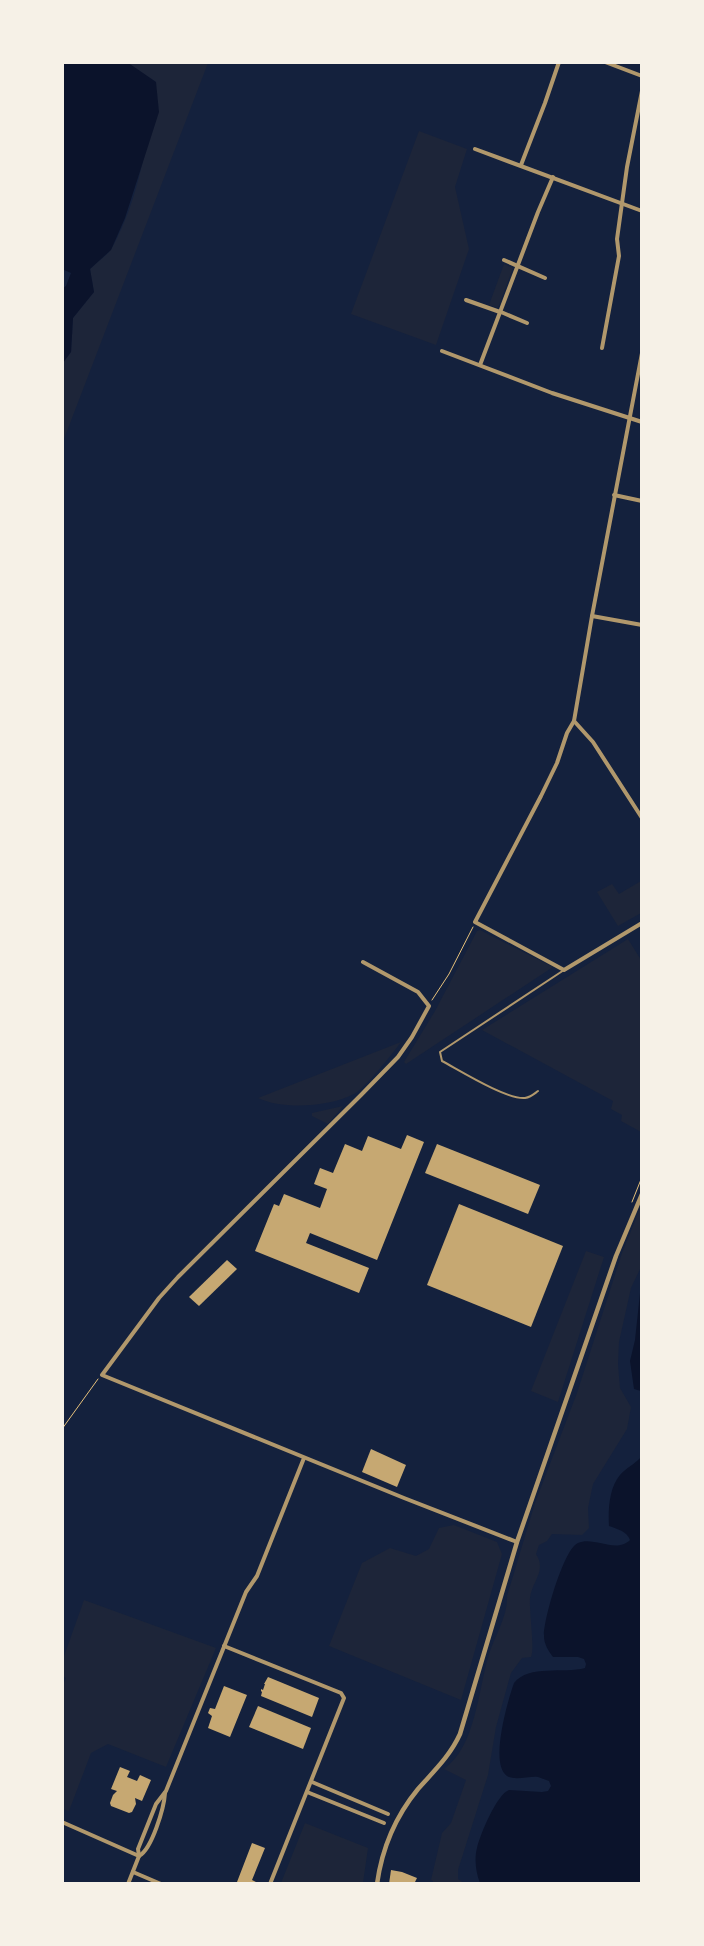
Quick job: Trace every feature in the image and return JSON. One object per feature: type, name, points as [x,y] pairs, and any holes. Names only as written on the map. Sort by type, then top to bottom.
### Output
[{"type":"street","points":[[521,165],[559,62]]},
{"type":"street","points":[[605,62],[642,76]]},
{"type":"street","points":[[602,348],[619,256],[617,239],[627,167],[642,91]]},
{"type":"street","points":[[475,149],[642,211]]},
{"type":"street","points":[[480,365],[538,212],[554,177]]},
{"type":"street","points":[[504,260],[545,278]]},
{"type":"street","points":[[466,300],[527,323]]},
{"type":"street","points":[[442,351],[628,419],[642,422]]},
{"type":"street","points":[[642,353],[628,419],[574,722],[567,733],[557,763],[541,796],[475,922],[564,970],[642,923]]},
{"type":"street","points":[[614,496],[642,501]]},
{"type":"street","points":[[592,616],[642,625]]},
{"type":"street","points":[[574,722],[594,742],[642,818]]},
{"type":"street","points":[[363,962],[418,992],[429,1006],[412,1037],[398,1057],[178,1276],[102,1375],[304,1458],[517,1542]]},
{"type":"street","points":[[377,1884],[383,1851],[393,1826],[411,1799],[448,1757],[460,1734],[517,1542],[616,1256],[642,1194]]},
{"type":"street","points":[[128,1884],[139,1856],[138,1849],[156,1804],[166,1790],[246,1592],[257,1576],[304,1458]]},
{"type":"street","points":[[224,1646],[343,1695],[343,1702],[270,1884]]},
{"type":"street","points":[[312,1782],[388,1814]]},
{"type":"street","points":[[139,1856],[145,1853],[154,1832],[164,1804],[166,1790]]},
{"type":"street","points":[[307,1792],[384,1823]]},
{"type":"street","points":[[62,1822],[139,1856]]},
{"type":"street","points":[[133,1872],[161,1884]]},
{"type":"lane","points":[[538,1091],[531,1097],[523,1098],[499,1091],[442,1061],[440,1052],[564,970]]},
{"type":"path","points":[[429,1006],[449,974],[475,922]]},
{"type":"path","points":[[62,1429],[102,1375]]},
{"type":"shaded area","points":[[63,62],[127,62],[156,82],[159,112],[125,218],[111,250],[90,269],[94,292],[73,318],[71,352],[63,363],[63,288],[66,286],[71,273],[62,269]]},
{"type":"shaded area","points":[[127,63],[208,63],[63,440],[62,363],[71,352],[73,318],[94,292],[90,269],[110,251],[122,229],[142,167],[150,124],[156,82]]},
{"type":"shaded area","points":[[419,131],[467,149],[455,187],[469,249],[436,345],[351,314]]},
{"type":"shaded area","points":[[504,264],[513,268],[498,308],[489,305]]},
{"type":"shaded area","points":[[641,881],[641,913],[618,926],[597,892],[612,884],[619,894]]},
{"type":"shaded area","points":[[480,930],[553,967],[406,1064],[404,1062],[435,1011],[477,931]]},
{"type":"shaded area","points":[[628,939],[641,960],[641,1132],[621,1121],[622,1115],[611,1109],[613,1101],[482,1030]]},
{"type":"shaded area","points":[[401,1042],[365,1085],[354,1094],[344,1098],[319,1104],[293,1105],[268,1102],[258,1098]]},
{"type":"shaded area","points":[[343,1106],[328,1124],[312,1116],[312,1113]]},
{"type":"shaded area","points":[[641,1206],[641,1267],[631,1288],[619,1342],[620,1388],[631,1407],[627,1429],[593,1484],[588,1508],[589,1528],[582,1535],[552,1534],[547,1541],[539,1545],[536,1554],[540,1566],[530,1598],[532,1653],[531,1657],[522,1658],[511,1673],[496,1727],[488,1775],[458,1870],[458,1879],[464,1883],[433,1883],[431,1880],[442,1833],[451,1823],[466,1780],[444,1769],[455,1759],[469,1732],[489,1654],[503,1618],[507,1596],[535,1503],[577,1393],[622,1253]]},
{"type":"shaded area","points":[[586,1251],[604,1257],[558,1402],[531,1391]]},
{"type":"shaded area","points":[[641,1284],[641,1391],[634,1389],[630,1361],[635,1340]]},
{"type":"shaded area","points":[[641,1457],[641,1883],[480,1883],[476,1866],[477,1848],[485,1825],[499,1799],[509,1790],[542,1792],[548,1791],[551,1786],[549,1781],[538,1777],[518,1778],[507,1776],[502,1769],[500,1759],[501,1731],[514,1683],[528,1673],[585,1668],[584,1659],[578,1657],[553,1657],[544,1639],[547,1616],[555,1586],[572,1548],[584,1541],[618,1545],[630,1540],[624,1532],[609,1526],[610,1499],[616,1480]]},
{"type":"shaded area","points":[[454,1525],[497,1542],[502,1554],[461,1700],[329,1646],[362,1563],[390,1548],[416,1556],[429,1549],[439,1528]]},
{"type":"shaded area","points":[[84,1600],[216,1648],[166,1767],[108,1744],[91,1753],[69,1811],[62,1809],[62,1687],[66,1678],[63,1676],[63,1659]]},
{"type":"shaded area","points":[[305,1823],[368,1848],[363,1883],[281,1883]]},
{"type":"building","points":[[407,1135],[424,1142],[377,1260],[310,1233],[306,1243],[369,1268],[359,1293],[255,1251],[274,1204],[279,1206],[284,1194],[320,1208],[327,1189],[314,1184],[320,1168],[333,1173],[345,1144],[362,1151],[368,1136],[401,1149]]},
{"type":"building","points":[[437,1144],[540,1185],[528,1214],[425,1173]]},
{"type":"building","points":[[459,1204],[563,1246],[531,1327],[427,1285]]},
{"type":"building","points":[[227,1260],[237,1269],[199,1306],[189,1297]]},
{"type":"building","points":[[371,1449],[406,1465],[397,1487],[362,1472]]},
{"type":"building","points":[[268,1677],[319,1698],[312,1717],[261,1696],[261,1689],[263,1690]]},
{"type":"building","points":[[224,1686],[247,1695],[230,1737],[208,1728],[212,1716],[208,1713],[210,1708],[215,1709]]},
{"type":"building","points":[[258,1706],[311,1728],[303,1749],[249,1727]]},
{"type":"building","points":[[120,1767],[130,1771],[127,1777],[137,1781],[140,1775],[151,1780],[142,1801],[135,1798],[136,1804],[132,1812],[129,1813],[111,1806],[110,1803],[117,1791],[111,1789]]},
{"type":"building","points":[[252,1843],[265,1848],[252,1880],[260,1884],[230,1884],[237,1882]]},
{"type":"building","points":[[391,1870],[417,1878],[414,1884],[389,1884]]}]
